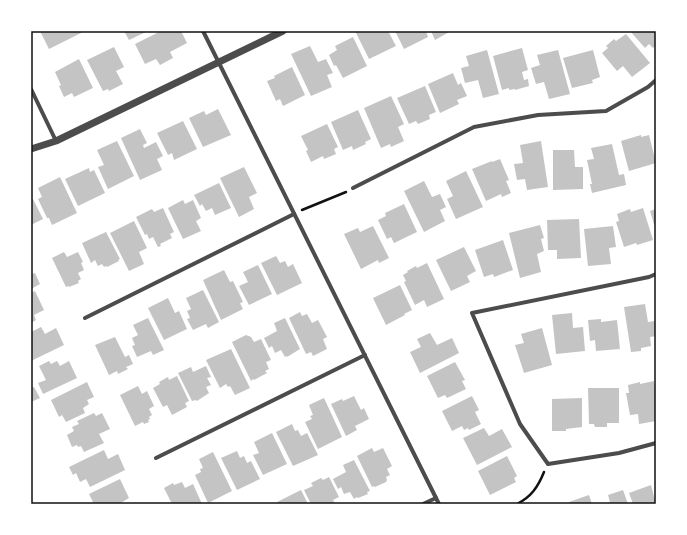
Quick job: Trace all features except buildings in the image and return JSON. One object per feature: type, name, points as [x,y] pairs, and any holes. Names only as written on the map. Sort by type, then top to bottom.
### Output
[{"type":"street","points":[[202,31],[439,504]]},
{"type":"street","points":[[31,149],[56,141],[283,31]]},
{"type":"street","points":[[353,188],[474,127],[538,115],[606,111],[648,87],[656,80]]},
{"type":"street","points":[[31,89],[56,141]]},
{"type":"street","points":[[85,318],[294,214]]},
{"type":"street","points":[[656,274],[649,277],[472,313],[520,424],[548,464],[619,453],[656,443]]},
{"type":"street","points":[[156,458],[365,356]]},
{"type":"street","points":[[423,504],[436,498]]},
{"type":"path","points":[[294,214],[353,188]]},
{"type":"path","points":[[516,504],[525,500],[538,486],[548,464]]}]
